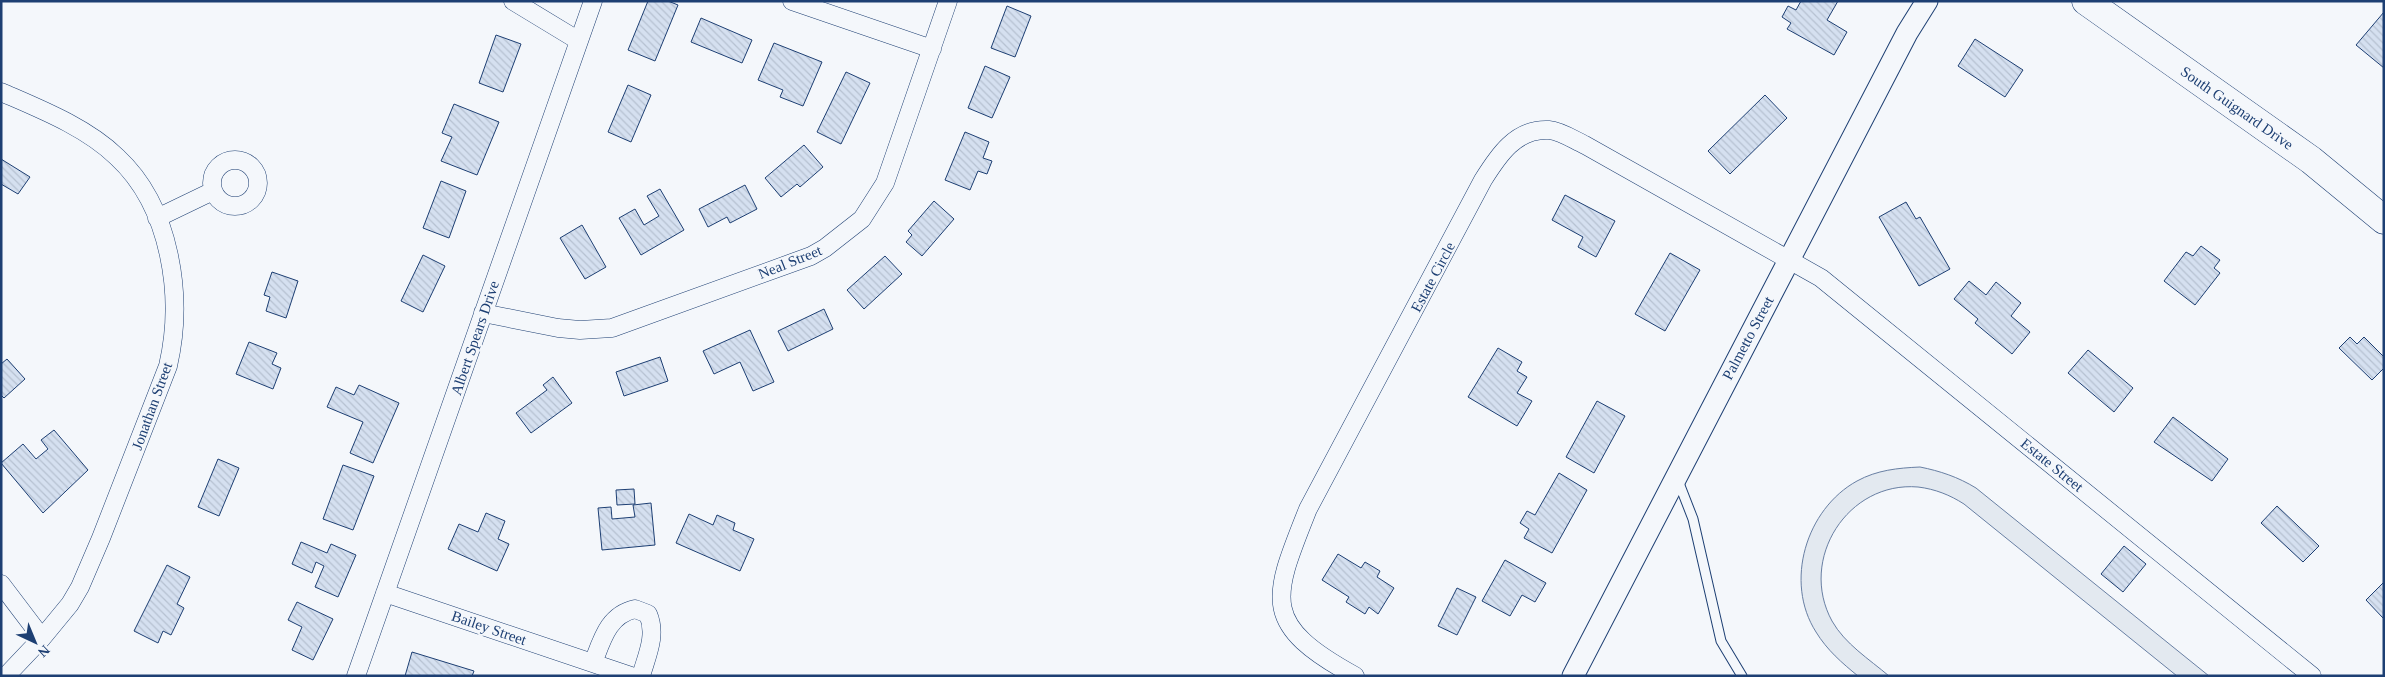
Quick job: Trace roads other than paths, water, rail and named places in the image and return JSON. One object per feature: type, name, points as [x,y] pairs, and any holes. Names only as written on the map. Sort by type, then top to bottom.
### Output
[{"type":"highway","name":"South Guignard Drive","points":[[2086,1],[2311,160],[2384,220]]},
{"type":"street","points":[[513,1],[579,41]]},
{"type":"street","name":"Albert Spears Drive","points":[[356,676],[593,1]]},
{"type":"street","points":[[792,1],[932,49]]},
{"type":"street","name":"Neal Street","points":[[483,314],[566,329],[612,328],[811,256],[825,248],[862,219],[885,183],[948,1]]},
{"type":"street","name":"Palmetto Street","points":[[1572,676],[1907,33],[1927,1]]},
{"type":"street","name":"Jonathan Street","points":[[1,92],[74,127],[117,157],[145,192],[157,218],[166,245],[174,288],[175,309],[172,347],[168,366],[80,588],[70,604],[42,638],[6,676]]},
{"type":"street","name":"Estate Circle","points":[[1355,676],[1316,653],[1287,623],[1280,600],[1286,564],[1308,509],[1483,180],[1510,143],[1536,131],[1549,130],[1561,133],[1789,260]]},
{"type":"street","points":[[157,218],[213,191]]},
{"type":"street","name":"Estate Street","points":[[1789,260],[1821,278],[2312,676]]},
{"type":"street","points":[[1,584],[42,638]]},
{"type":"street","name":"Bailey Street","points":[[385,593],[631,676]]},
{"type":"street","points":[[593,663],[610,624],[620,614],[635,609],[648,614],[652,625],[652,636],[641,676]]},
{"type":"lane","points":[[1676,476],[1693,519],[1721,640],[1742,676]]}]
